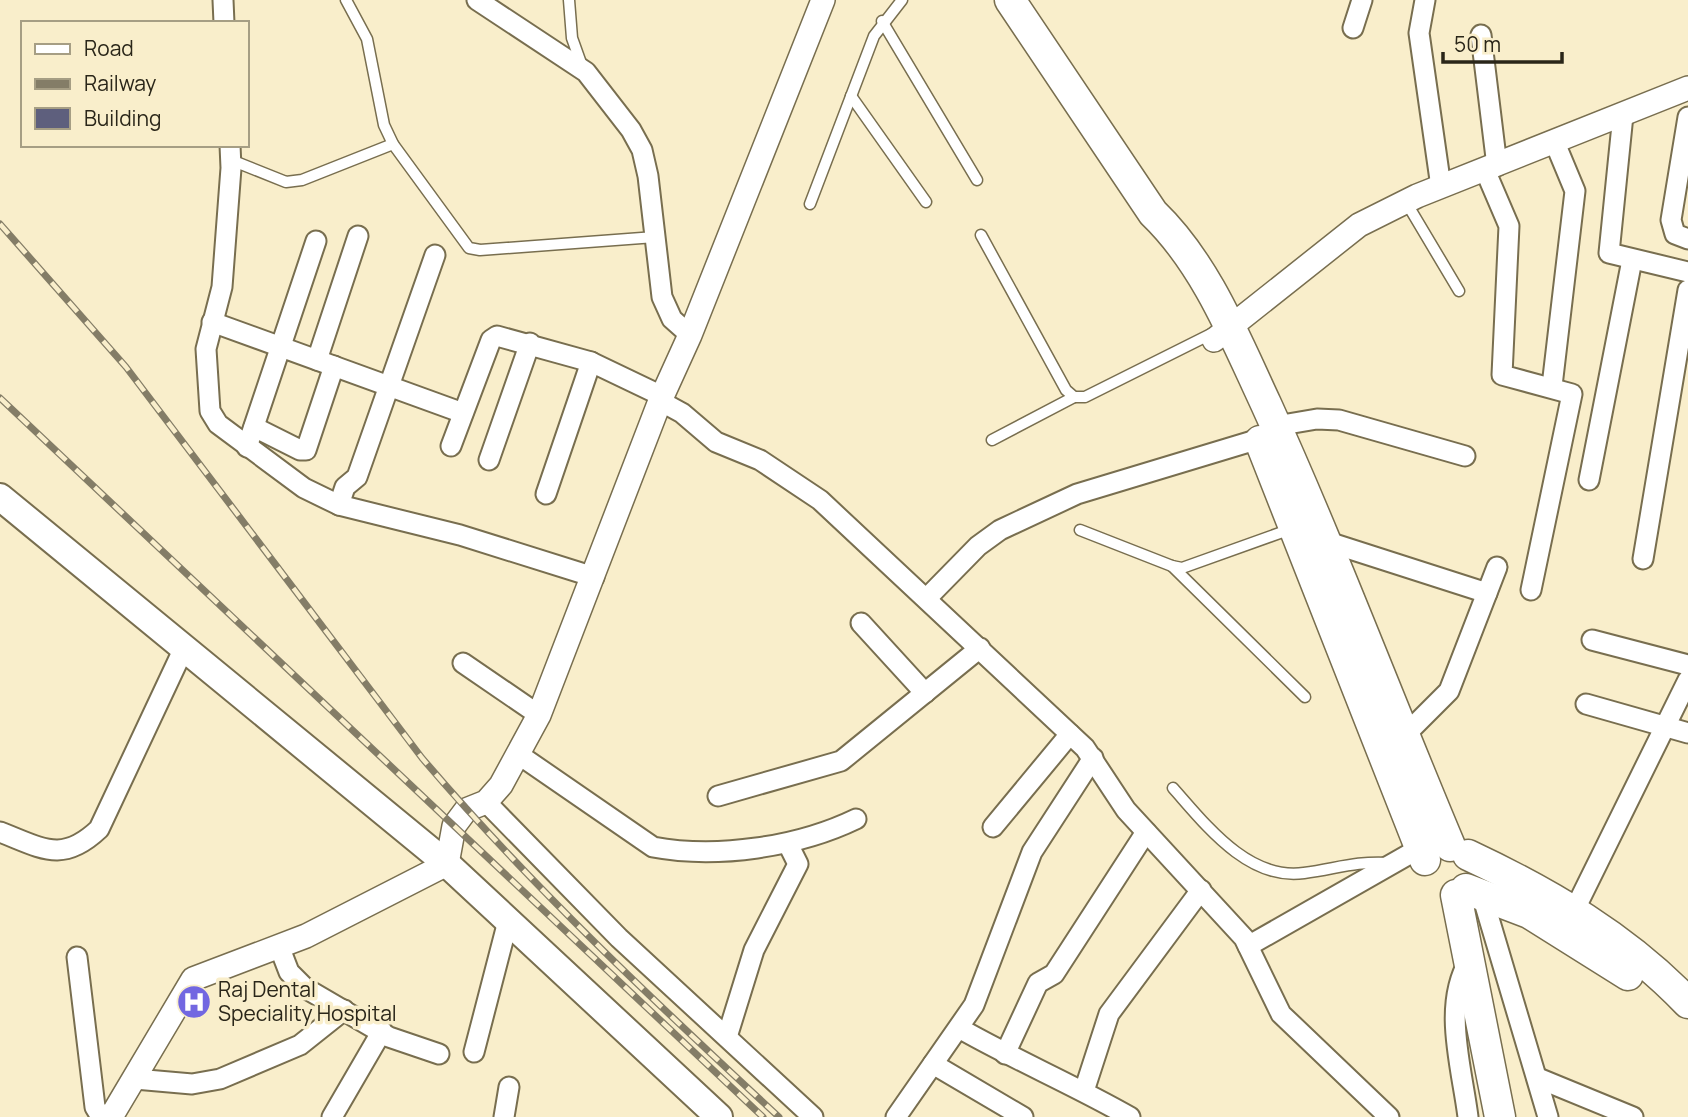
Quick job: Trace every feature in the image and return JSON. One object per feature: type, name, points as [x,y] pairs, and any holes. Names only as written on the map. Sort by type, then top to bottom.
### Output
[{"type":"main road","points":[[1010,0],[1153,213],[1180,241],[1219,334],[1325,541],[1404,736],[1441,852]]},
{"type":"main road","points":[[1267,432],[1295,527],[1441,852],[1474,871],[1468,893],[1469,961],[1500,1117]]},
{"type":"main road","points":[[0,497],[447,864],[711,1114]]},
{"type":"main road","points":[[1441,852],[1424,878],[1428,886],[1441,895],[1468,893],[1529,913],[1612,963],[1688,1024]]},
{"type":"main road","points":[[1441,852],[1531,884],[1633,954],[1688,1003]]},
{"type":"street","points":[[223,0],[224,21]]},
{"type":"street","points":[[477,0],[586,72],[631,130],[642,150],[665,309],[690,335]]},
{"type":"street","points":[[77,957],[95,1107],[102,1116],[135,1079],[194,979],[306,936],[447,864],[454,826],[466,810],[486,802],[501,785],[539,715],[661,399],[690,335],[823,0]]},
{"type":"street","points":[[1353,28],[1362,0]]},
{"type":"street","points":[[1425,0],[1419,33],[1441,187]]},
{"type":"street","points":[[1481,34],[1491,168],[1509,226],[1501,370],[1506,378],[1570,391],[1572,398],[1531,590]]},
{"type":"street","points":[[1219,334],[1359,225],[1441,187],[1686,91]]},
{"type":"street","points":[[1623,115],[1608,249],[1611,256],[1688,272]]},
{"type":"street","points":[[1688,117],[1671,220],[1675,234],[1688,239]]},
{"type":"street","points":[[1552,386],[1575,191],[1555,143]]},
{"type":"street","points":[[230,152],[222,287],[206,349],[210,411],[223,429],[304,488],[339,505],[460,536],[594,577]]},
{"type":"street","points":[[254,427],[300,450],[306,450],[358,236]]},
{"type":"street","points":[[247,447],[316,241]]},
{"type":"street","points":[[339,505],[345,487],[357,477],[435,254]]},
{"type":"street","points":[[1589,480],[1632,260]]},
{"type":"street","points":[[1643,559],[1688,290]]},
{"type":"street","points":[[212,322],[463,413]]},
{"type":"street","points":[[450,446],[494,337],[502,335],[591,362],[661,399],[716,442],[760,460],[820,500],[927,598],[1093,758],[1115,796],[1237,928],[1281,1014],[1389,1117]]},
{"type":"street","points":[[489,460],[530,343]]},
{"type":"street","points":[[546,494],[591,362]]},
{"type":"street","points":[[927,598],[983,541],[1011,525],[1077,494],[1267,432],[1317,419],[1339,420],[1465,456]]},
{"type":"street","points":[[1325,541],[1487,593]]},
{"type":"street","points":[[1404,736],[1449,691],[1497,567]]},
{"type":"street","points":[[861,623],[925,693]]},
{"type":"street","points":[[1592,640],[1688,665]]},
{"type":"street","points":[[0,832],[49,850],[65,852],[83,844],[99,829],[184,648]]},
{"type":"street","points":[[718,796],[841,761],[979,648]]},
{"type":"street","points":[[463,663],[539,715]]},
{"type":"street","points":[[1574,911],[1688,680]]},
{"type":"street","points":[[1586,704],[1688,733]]},
{"type":"street","points":[[993,827],[1070,734]]},
{"type":"street","points":[[518,754],[653,846],[676,851],[788,844],[825,834],[856,819]]},
{"type":"street","points":[[896,1117],[959,1028],[985,981],[1032,852],[1093,758]]},
{"type":"street","points":[[486,802],[618,938],[813,1117]]},
{"type":"street","points":[[1004,1054],[1038,983],[1054,974],[1146,832]]},
{"type":"street","points":[[727,1037],[754,950],[798,864],[788,844]]},
{"type":"street","points":[[1248,946],[1393,863],[1441,852]]},
{"type":"street","points":[[1084,1091],[1109,1014],[1201,890]]},
{"type":"street","points":[[1468,893],[1538,1078],[1548,1117]]},
{"type":"street","points":[[474,1052],[508,921]]},
{"type":"street","points":[[279,946],[295,981],[398,1041],[439,1054]]},
{"type":"street","points":[[1468,1117],[1455,1010],[1459,977],[1469,961]]},
{"type":"street","points":[[135,1079],[192,1084],[220,1079],[300,1045],[344,1010]]},
{"type":"street","points":[[959,1028],[1004,1054],[1084,1091],[1130,1117]]},
{"type":"street","points":[[332,1117],[382,1031]]},
{"type":"street","points":[[933,1064],[1023,1117]]},
{"type":"street","points":[[1538,1078],[1633,1117]]},
{"type":"street","points":[[504,1117],[509,1087]]},
{"type":"lane","points":[[346,0],[367,39],[384,125],[393,144],[465,243],[474,250],[655,237]]},
{"type":"lane","points":[[569,0],[572,38],[578,59],[586,72]]},
{"type":"lane","points":[[810,204],[882,21],[902,0]]},
{"type":"lane","points":[[882,21],[977,180]]},
{"type":"lane","points":[[851,96],[926,202]]},
{"type":"lane","points":[[230,152],[286,182],[302,180],[393,144]]},
{"type":"lane","points":[[1406,202],[1459,291]]},
{"type":"lane","points":[[981,235],[1066,390],[1074,397]]},
{"type":"lane","points":[[992,440],[1074,397],[1085,397],[1219,334]]},
{"type":"lane","points":[[1172,566],[1193,565],[1295,527]]},
{"type":"lane","points":[[1080,530],[1172,566],[1304,697]]},
{"type":"lane","points":[[1173,788],[1228,848],[1278,872],[1305,873],[1354,862],[1393,863]]},
{"type":"building","points":[[189,987],[208,995],[200,1015],[181,1007]]},
{"type":"railway","points":[[0,224],[126,367],[422,758],[551,898],[779,1117]]},
{"type":"railway","points":[[0,398],[763,1117]]},
{"type":"place","name":"Raj Dental Speciality Hospital","points":[[194,1002]]}]
